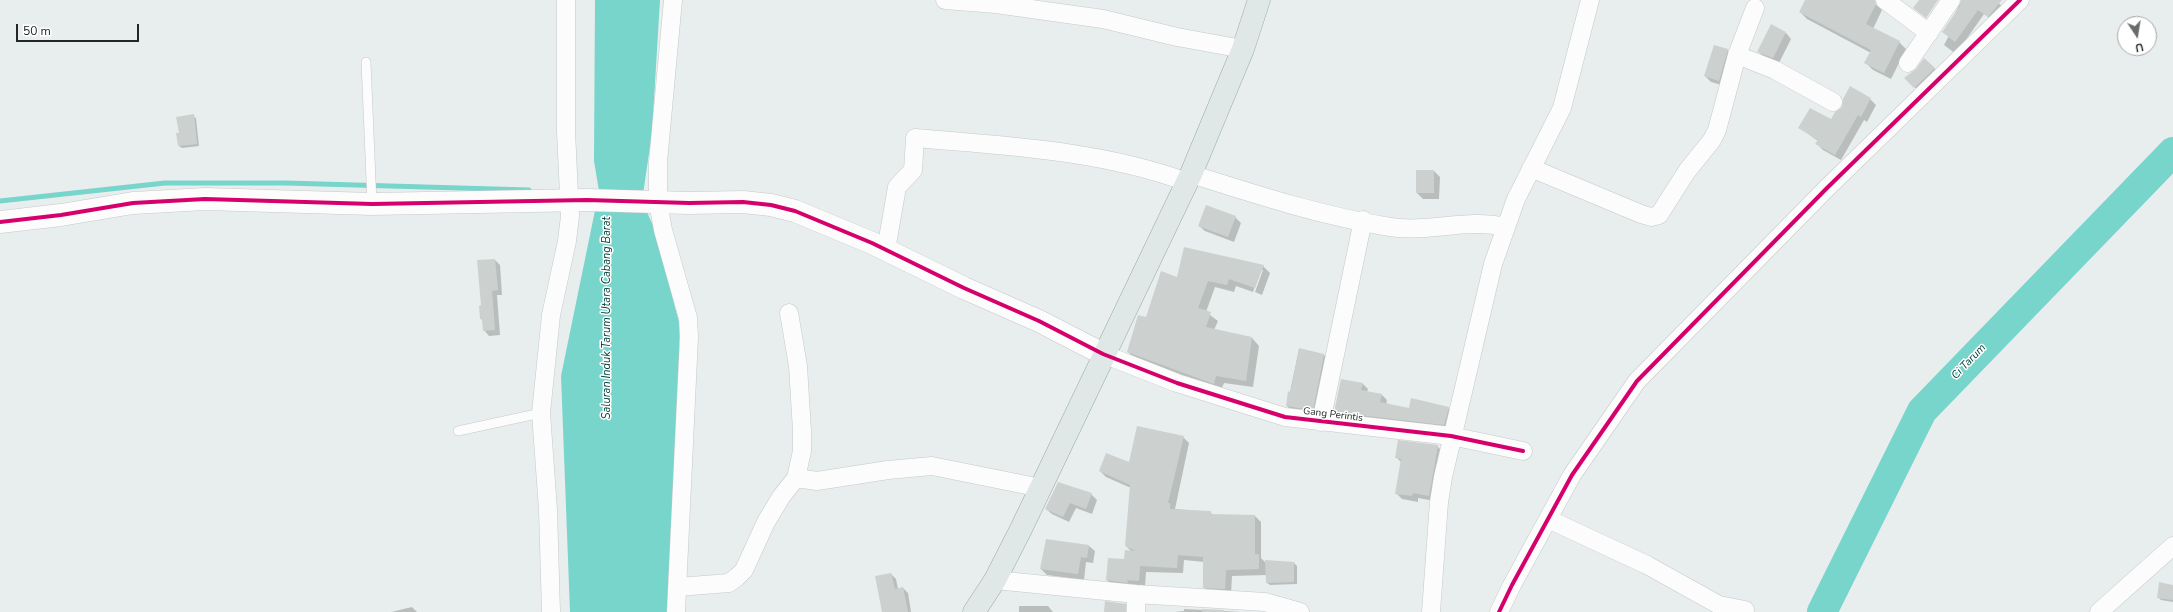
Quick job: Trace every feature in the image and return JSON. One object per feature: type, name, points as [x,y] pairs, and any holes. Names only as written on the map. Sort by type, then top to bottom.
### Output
[{"type":"main road","points":[[974,612],[995,580],[1041,488],[1103,354],[1143,277],[1189,178],[1243,49],[1259,0]]},
{"type":"street","points":[[551,612],[548,510],[541,413],[550,315],[567,241],[579,200],[566,131],[566,0]]},
{"type":"street","points":[[673,0],[658,162],[650,202],[663,230],[688,318],[689,330],[676,612]]},
{"type":"street","points":[[945,0],[996,4],[1103,19],[1176,37],[1243,49]]},
{"type":"street","points":[[1431,612],[1439,502],[1451,436],[1493,264],[1516,199],[1562,108],[1590,0]]},
{"type":"street","points":[[1885,0],[1929,33]]},
{"type":"street","points":[[1908,63],[1951,0]]},
{"type":"street","points":[[1499,612],[1512,584],[1572,475],[1637,381],[1827,188],[2020,0]]},
{"type":"street","points":[[1531,168],[1641,214],[1651,217],[1659,215],[1687,171],[1712,140],[1717,130],[1737,55],[1755,8]]},
{"type":"street","points":[[1737,55],[1775,70],[1833,102]]},
{"type":"street","points":[[886,250],[897,187],[912,170],[915,138],[1027,148],[1160,172],[1189,178],[1336,217],[1363,220],[1390,227],[1409,228],[1476,224],[1505,227]]},
{"type":"street","points":[[0,222],[61,215],[133,204],[205,199],[579,200],[743,202],[771,205],[795,210],[886,250],[1039,321],[1103,354]]},
{"type":"street","points":[[1321,422],[1363,220]]},
{"type":"street","points":[[678,587],[729,582],[737,577],[744,570],[766,522],[781,497],[796,478],[802,451],[802,431],[798,366],[789,313]]},
{"type":"street","name":"Gang Perintis","points":[[1103,354],[1177,383],[1285,417],[1451,436],[1523,451]]},
{"type":"street","points":[[796,478],[817,481],[888,470],[932,466],[1041,488]]},
{"type":"street","points":[[1548,519],[1647,565],[1719,605],[1745,610]]},
{"type":"street","points":[[2099,612],[2173,546]]},
{"type":"street","points":[[995,580],[1136,594],[1265,602],[1300,612]]},
{"type":"street","points":[[1136,594],[1136,612]]},
{"type":"lane","points":[[366,62],[372,200]]},
{"type":"lane","points":[[458,431],[541,413]]},
{"type":"water","name":"Saluran Induk Tarum Utara Cabang Barat","points":[[595,0],[660,0],[652,133],[642,201],[655,230],[680,326],[671,612],[570,612],[561,376],[599,191],[594,161]]},
{"type":"building","points":[[1805,0],[1875,0],[1876,4],[1866,24],[1900,41],[1884,73],[1864,63],[1871,50],[1799,12]]},
{"type":"building","points":[[1919,0],[1938,0],[1926,18],[1913,8]]},
{"type":"building","points":[[1961,0],[2002,0],[1988,17],[1978,10],[1955,42],[1942,32],[1960,6]]},
{"type":"building","points":[[1771,24],[1786,32],[1773,58],[1757,52]]},
{"type":"building","points":[[1714,45],[1728,49],[1719,81],[1704,76]]},
{"type":"building","points":[[1924,58],[1935,68],[1914,88],[1904,78],[1916,69]]},
{"type":"building","points":[[1850,86],[1871,98],[1861,117],[1858,115],[1835,155],[1815,144],[1818,140],[1798,128],[1810,108],[1831,119],[1835,112],[1842,107],[1843,99]]},
{"type":"building","points":[[194,114],[197,144],[178,146],[176,133],[179,133],[176,117]]},
{"type":"building","points":[[1416,170],[1434,170],[1434,193],[1416,193]]},
{"type":"building","points":[[1206,205],[1236,216],[1228,237],[1198,226]]},
{"type":"building","points":[[1184,247],[1264,265],[1255,288],[1229,279],[1227,285],[1208,281],[1198,308],[1211,312],[1206,327],[1252,337],[1246,381],[1216,376],[1214,384],[1127,352],[1138,315],[1146,317],[1161,271],[1177,277]]},
{"type":"building","points":[[495,259],[498,290],[492,291],[495,330],[483,331],[482,319],[480,319],[479,306],[481,305],[477,260]]},
{"type":"building","points":[[1299,348],[1324,354],[1313,410],[1286,406],[1288,391],[1290,392],[1292,385]]},
{"type":"building","points":[[1341,379],[1363,383],[1361,390],[1382,394],[1380,402],[1409,408],[1411,398],[1449,407],[1444,425],[1334,412]]},
{"type":"building","points":[[1137,426],[1184,436],[1168,503],[1170,503],[1170,509],[1211,511],[1211,514],[1255,515],[1255,554],[1259,554],[1259,569],[1226,570],[1225,589],[1203,588],[1203,557],[1178,555],[1177,568],[1140,566],[1139,581],[1127,580],[1128,583],[1106,580],[1108,558],[1124,559],[1125,550],[1136,551],[1125,546],[1130,485],[1099,471],[1106,453],[1129,462]]},
{"type":"building","points":[[1398,440],[1438,445],[1429,496],[1413,493],[1412,496],[1395,494],[1401,459],[1395,458]]},
{"type":"building","points":[[1058,482],[1092,493],[1086,509],[1070,503],[1063,517],[1045,509]]},
{"type":"building","points":[[1046,539],[1089,545],[1087,558],[1081,557],[1078,574],[1040,569]]},
{"type":"building","points":[[1265,560],[1294,562],[1294,582],[1266,583]]},
{"type":"building","points":[[891,573],[895,589],[903,587],[908,612],[882,612],[875,576]]},
{"type":"building","points":[[2159,582],[2173,585],[2173,600],[2157,598]]},
{"type":"building","points":[[1105,601],[1126,604],[1126,612],[1104,612]]},
{"type":"building","points":[[1202,609],[1224,610],[1224,612],[1202,612]]},
{"type":"waterway","name":"Ci Tarum","points":[[1822,612],[1922,411],[2173,152]]},
{"type":"waterway","points":[[0,201],[165,183],[286,183],[529,190]]},
{"type":"cycle path","points":[[1499,612],[1512,585],[1572,475],[1637,381],[1827,188],[2020,0]]},
{"type":"cycle path","points":[[0,222],[61,215],[133,203],[205,199],[372,204],[587,200],[689,203],[743,202],[771,205],[795,211],[872,243],[964,288],[1039,321],[1103,354],[1177,383],[1285,417],[1451,436],[1523,451]]}]
